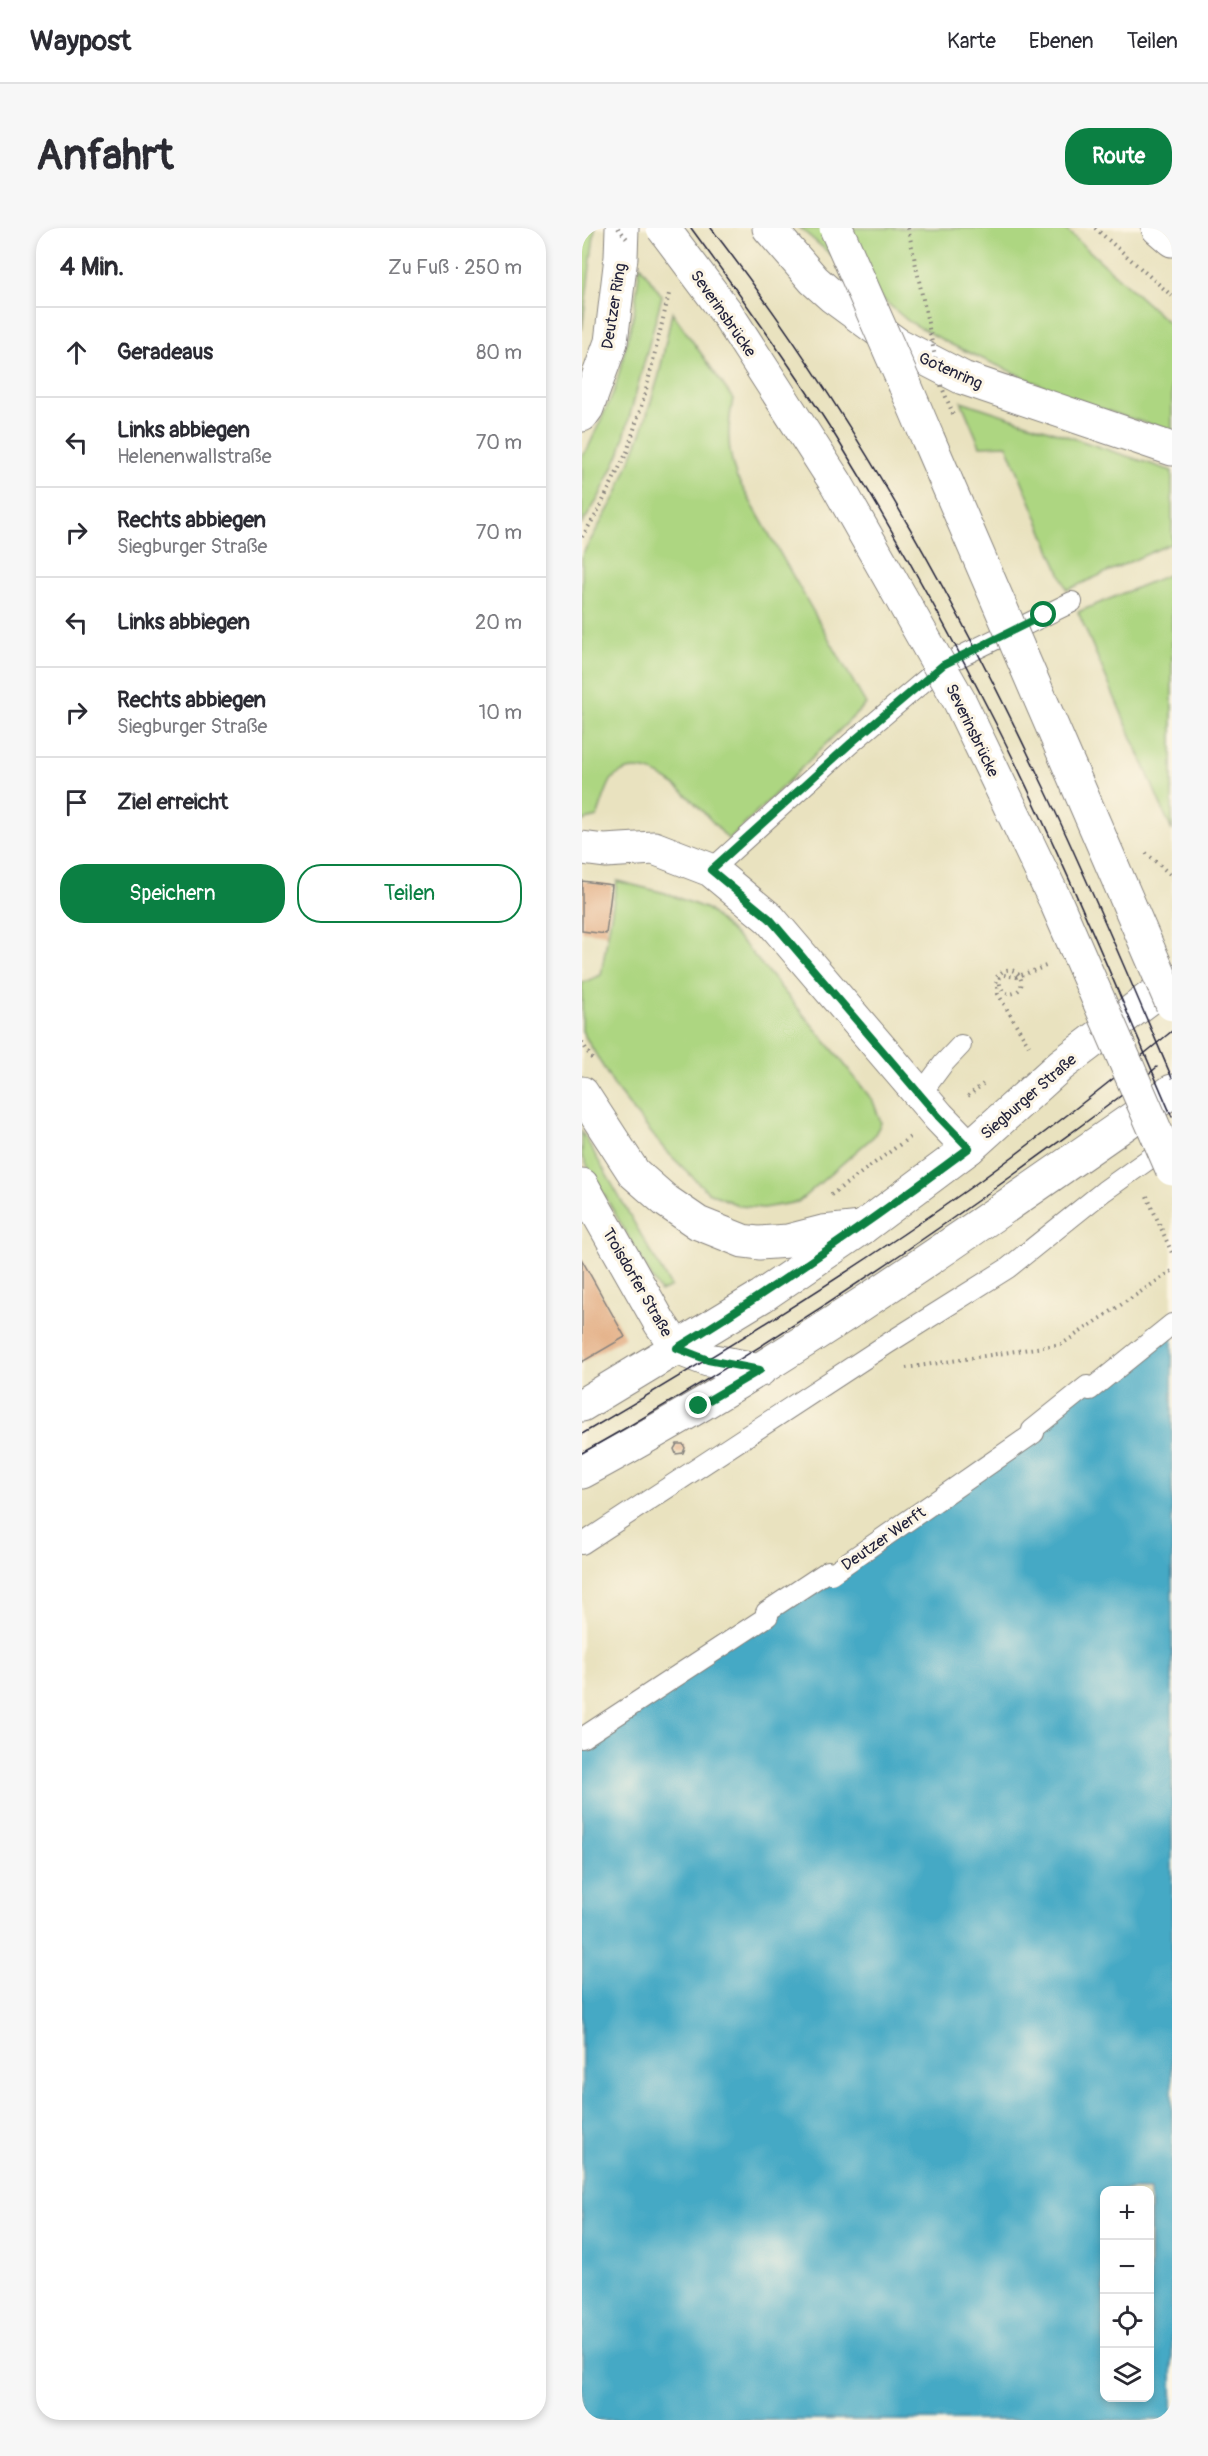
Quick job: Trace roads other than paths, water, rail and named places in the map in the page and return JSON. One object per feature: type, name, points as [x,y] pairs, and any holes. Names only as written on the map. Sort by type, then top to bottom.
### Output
[{"type":"main road","name":"Severinsbrücke","points":[[663,228],[726,312],[836,483],[960,702],[1056,902],[1172,1169]]},
{"type":"main road","name":"Gotenring","points":[[769,228],[814,280],[833,297],[897,344],[963,378],[1172,449]]},
{"type":"main road","points":[[836,228],[1172,1004]]},
{"type":"main road","points":[[1158,228],[1172,240]]},
{"type":"main road","name":"Deutzer Ring","points":[[582,415],[587,408],[611,342],[624,234]]},
{"type":"main road","points":[[582,848],[604,851],[654,848],[711,870],[770,919],[969,1148]]},
{"type":"main road","name":"Siegburger Straße","points":[[582,1404],[762,1296],[861,1228],[969,1148],[1061,1065],[1172,981]]},
{"type":"main road","points":[[582,1472],[760,1370],[1034,1188],[1172,1091]]},
{"type":"main road","points":[[582,1093],[634,1173],[666,1201],[698,1223],[743,1241],[759,1244],[861,1228]]},
{"type":"main road","name":"Troisdorfer Straße","points":[[582,1185],[660,1323],[677,1348]]},
{"type":"main road","points":[[677,1348],[708,1360],[760,1370]]},
{"type":"lane","points":[[711,870],[851,743],[943,665],[1072,602]]},
{"type":"lane","points":[[921,1095],[943,1064],[961,1045]]},
{"type":"lane","points":[[582,1544],[887,1344],[1008,1268],[1104,1191],[1172,1143]]},
{"type":"lane","name":"Deutzer Werft","points":[[582,1738],[768,1616],[766,1612],[828,1571],[831,1574],[1034,1433],[1032,1430],[1087,1386],[1090,1390],[1172,1324]]},
{"type":"water","points":[[1172,1324],[1172,2420],[582,2420],[582,1738],[768,1617]]},
{"type":"tram line","points":[[691,228],[819,410],[878,507],[938,614],[995,722],[1042,820],[1172,1117]]},
{"type":"tram line","points":[[711,228],[759,292],[849,426],[969,635],[1057,816],[1172,1078]]},
{"type":"tram line","points":[[582,1434],[777,1316],[920,1223],[1045,1132],[1172,1031]]},
{"type":"tram line","points":[[582,1453],[694,1388],[857,1284],[1016,1173],[1157,1067]]}]
